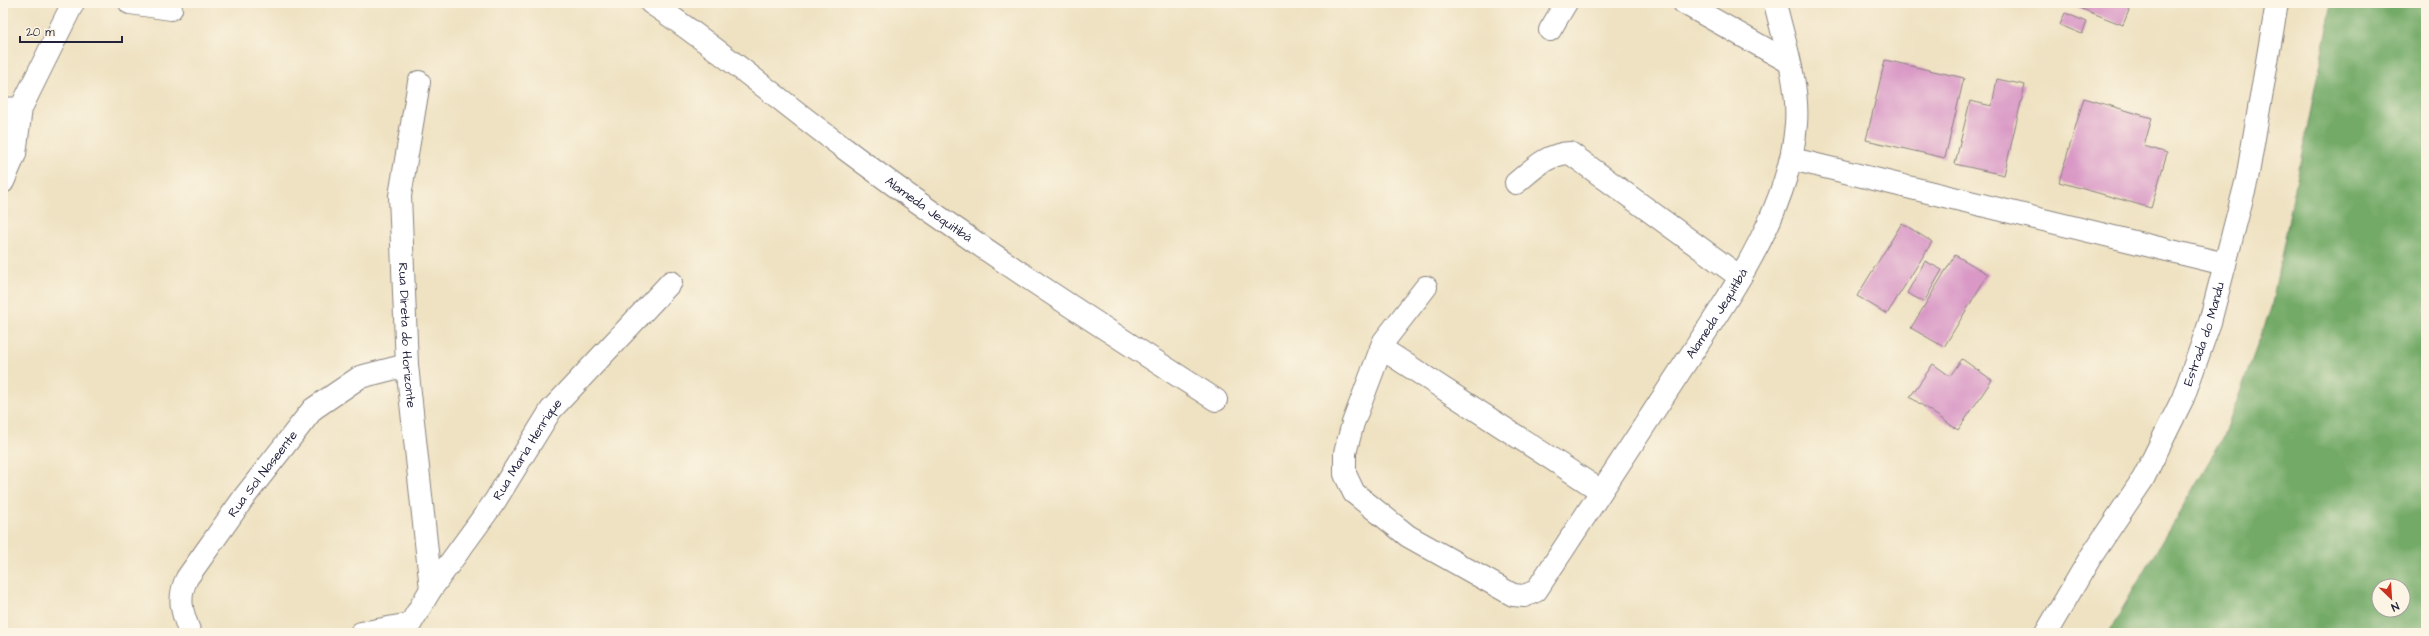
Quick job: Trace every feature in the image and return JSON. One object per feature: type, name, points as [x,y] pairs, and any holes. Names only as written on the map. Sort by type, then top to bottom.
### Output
[{"type":"street","points":[[3,182],[15,154],[12,108],[73,3]]},
{"type":"street","points":[[130,3],[171,9]]},
{"type":"street","name":"Alameda Jequitibá","points":[[651,3],[703,38],[846,150],[1051,294],[1216,400]]},
{"type":"street","points":[[1550,30],[1566,3]]},
{"type":"street","points":[[1684,3],[1789,62]]},
{"type":"street","name":"Alameda Jequitibá","points":[[1381,348],[1353,423],[1345,453],[1345,474],[1354,493],[1408,536],[1513,595],[1524,596],[1536,591],[1740,277],[1781,192],[1792,159],[1796,123],[1796,92],[1774,3]]},
{"type":"street","name":"Estrada do Mandu","points":[[2046,633],[2090,558],[2143,479],[2183,398],[2210,322],[2247,179],[2277,3]]},
{"type":"street","name":"Rua Direta do Horizonte","points":[[419,82],[400,196],[407,365],[431,589]]},
{"type":"street","points":[[1516,183],[1544,160],[1560,154],[1570,153],[1740,277]]},
{"type":"street","points":[[1792,159],[2225,264]]},
{"type":"street","name":"Rua Maria Henrique","points":[[408,629],[431,589],[495,501],[551,410],[671,282]]},
{"type":"street","points":[[1426,287],[1384,341],[1381,348],[1601,492]]},
{"type":"street","name":"Rua Sol Naseente","points":[[190,633],[180,605],[181,590],[187,578],[245,496],[313,409],[360,377],[407,365]]},
{"type":"street","points":[[361,633],[408,629]]},
{"type":"green space","points":[[2332,3],[2426,3],[2426,633],[2108,633],[2224,436],[2271,308]]},
{"type":"building","points":[[2067,3],[2132,3],[2123,25]]},
{"type":"building","points":[[2065,13],[2087,22],[2082,34],[2060,25]]},
{"type":"building","points":[[1885,60],[1964,78],[1945,158],[1866,140]]},
{"type":"building","points":[[1997,79],[2025,85],[2004,175],[1955,164],[1970,101],[1992,106]]},
{"type":"building","points":[[2084,98],[2152,118],[2144,146],[2167,153],[2151,208],[2059,182]]},
{"type":"building","points":[[1902,223],[1932,242],[1887,314],[1857,296]]},
{"type":"building","points":[[1955,255],[1988,274],[1944,347],[1911,328]]},
{"type":"building","points":[[1925,261],[1942,270],[1924,302],[1907,293]]},
{"type":"building","points":[[1962,359],[1992,380],[1958,430],[1910,397],[1933,364],[1950,376]]}]
